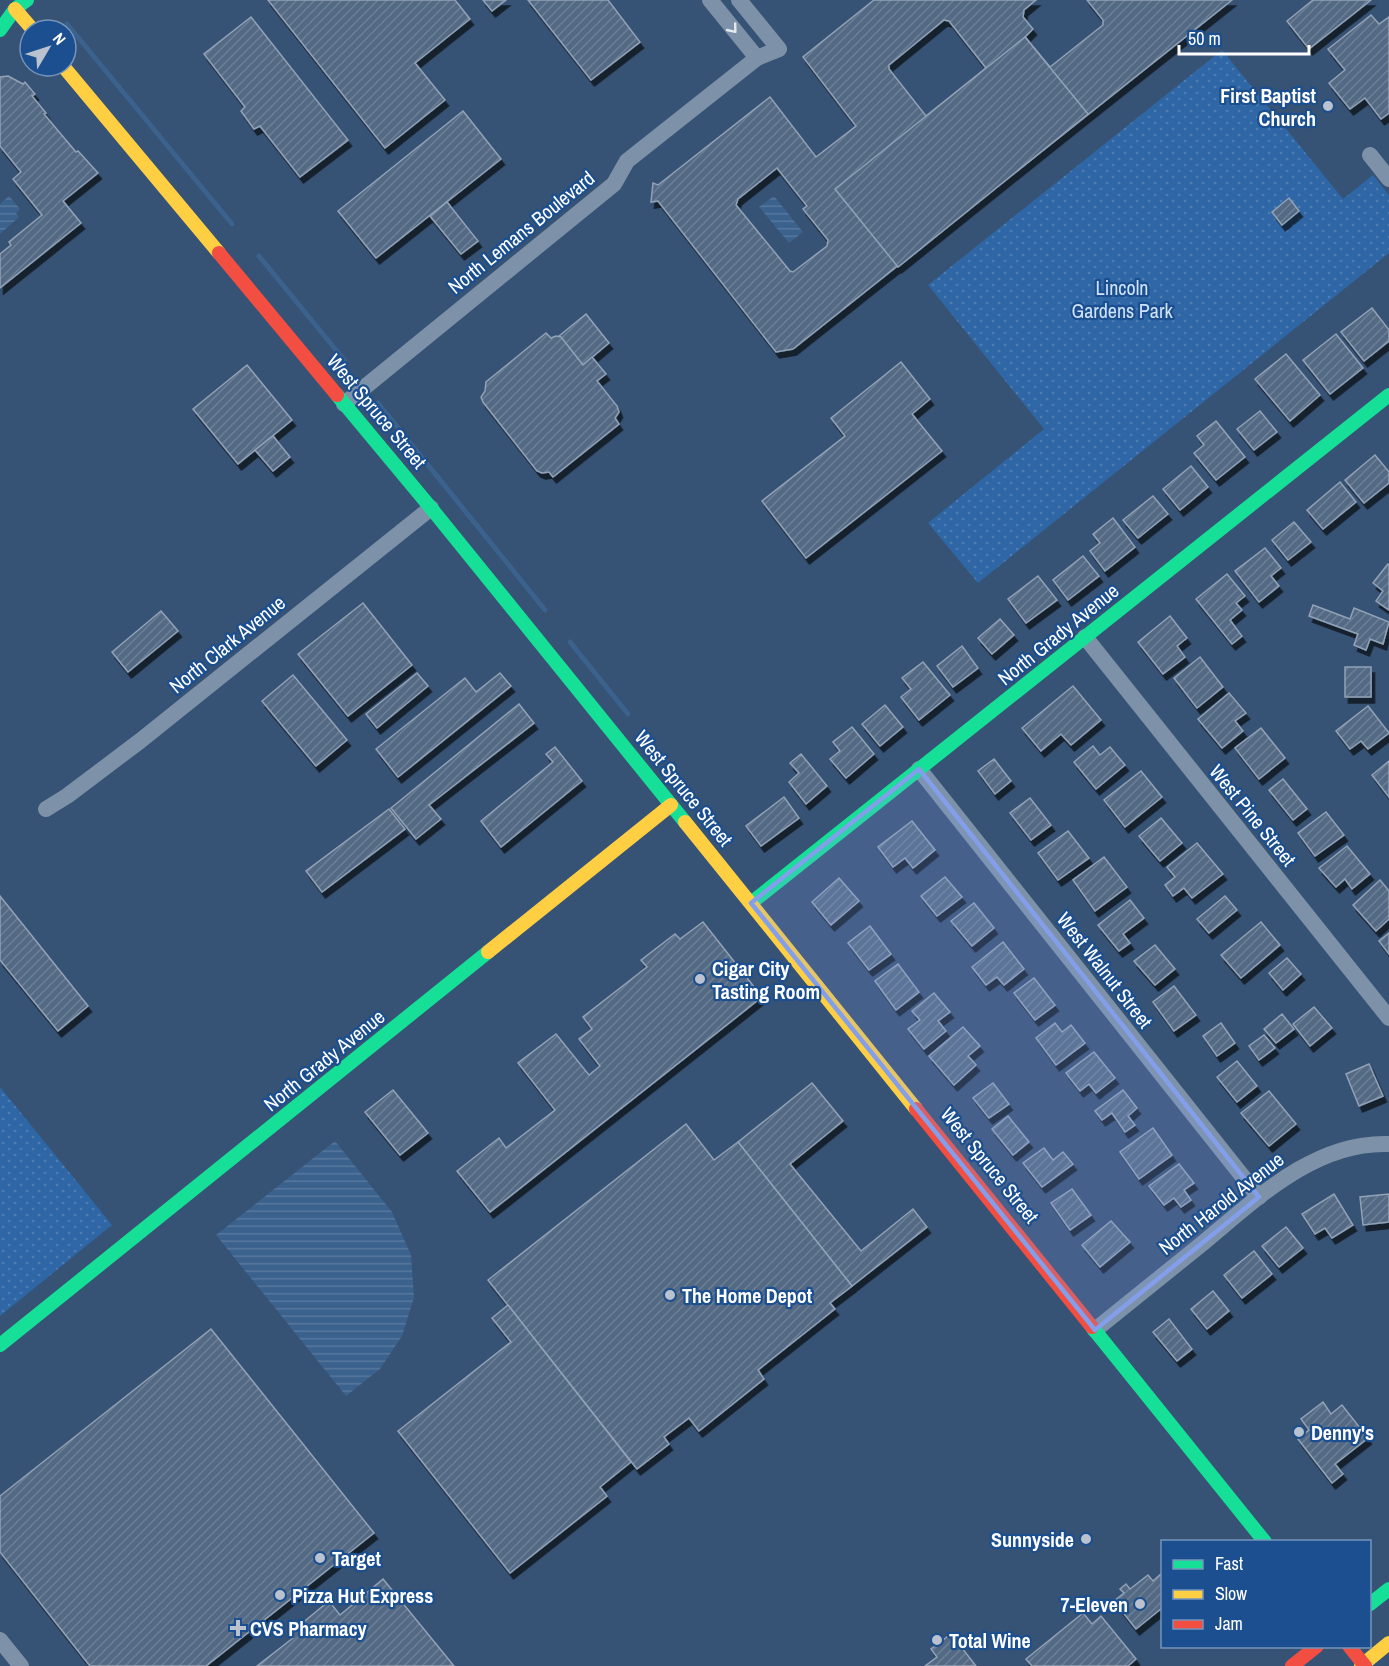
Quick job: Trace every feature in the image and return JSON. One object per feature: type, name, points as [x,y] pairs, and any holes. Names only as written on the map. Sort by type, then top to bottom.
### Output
[{"type":"street","points":[[710,0],[757,58]]},
{"type":"street","name":"North Lemans Boulevard","points":[[344,404],[614,184],[627,161],[757,58],[779,49],[739,0]]},
{"type":"street","points":[[0,30],[12,6],[22,18]]},
{"type":"street","name":"West Spruce Street","points":[[73,78],[431,508],[1263,1540]]},
{"type":"street","points":[[1370,155],[1389,179]]},
{"type":"street","name":"North Grady Avenue","points":[[751,903],[1389,395]]},
{"type":"street","name":"North Clark Avenue","points":[[46,809],[140,741],[431,508]]},
{"type":"street","name":"West Pine Street","points":[[1085,638],[1389,1018]]},
{"type":"street","name":"West Walnut Street","points":[[919,769],[1259,1197]]},
{"type":"street","name":"North Grady Avenue","points":[[0,1345],[671,806]]},
{"type":"street","name":"North Harold Avenue","points":[[1095,1330],[1259,1197],[1298,1169],[1345,1150],[1373,1143],[1389,1144]]},
{"type":"street","points":[[1371,1603],[1389,1588]]},
{"type":"street","points":[[0,1640],[21,1666]]},
{"type":"street","points":[[1350,1648],[1363,1666],[1389,1643]]},
{"type":"street","points":[[1292,1666],[1316,1648]]},
{"type":"highlighted area","points":[[919,769],[1259,1197],[1095,1330],[751,903]]},
{"type":"green space","name":"Lincoln Gardens Park","points":[[1222,50],[1343,199],[1373,175],[1389,195],[1389,253],[978,583],[928,523],[1044,429],[928,285]]},
{"type":"green space","points":[[0,1087],[112,1225],[0,1316]]},
{"type":"shaded area","points":[[9,196],[20,209],[16,213],[19,217],[0,234],[0,204]]},
{"type":"shaded area","points":[[774,196],[803,232],[789,243],[759,207]]},
{"type":"shaded area","points":[[335,1141],[392,1212],[411,1255],[414,1297],[402,1336],[380,1369],[346,1396],[216,1235]]},
{"type":"building","points":[[268,0],[455,0],[470,19],[415,63],[445,100],[385,148]]},
{"type":"building","points":[[483,0],[506,0],[492,11]]},
{"type":"building","points":[[528,0],[608,0],[640,42],[591,80]]},
{"type":"building","points":[[874,0],[1036,0],[1024,10],[1023,17],[1033,29],[1025,37],[1050,67],[1103,25],[1103,20],[1087,0],[1232,0],[793,349],[776,352],[658,201],[651,202],[653,183],[658,185],[770,97],[816,157],[856,126],[803,57]],"holes":[[[944,20],[949,21],[986,68],[926,116],[889,69],[889,65]],[[777,168],[807,206],[803,209],[828,240],[827,246],[793,272],[736,205],[738,199]]]},
{"type":"building","points":[[1313,0],[1371,0],[1309,49],[1287,21]]},
{"type":"building","points":[[1371,15],[1379,24],[1389,17],[1389,113],[1381,119],[1365,98],[1350,109],[1329,83],[1345,70],[1328,49]]},
{"type":"building","points":[[251,17],[348,140],[300,177],[260,126],[254,129],[241,111],[245,107],[204,54]]},
{"type":"building","points":[[1025,37],[1088,114],[898,267],[835,189]]},
{"type":"building","points":[[8,76],[23,84],[25,82],[35,94],[32,96],[46,113],[44,114],[76,152],[78,151],[98,173],[63,201],[81,223],[0,288],[0,254],[11,245],[9,242],[42,215],[13,179],[21,172],[0,146],[0,77]]},
{"type":"building","points":[[463,111],[501,159],[376,258],[338,211]]},
{"type":"building","points":[[1289,198],[1299,211],[1282,225],[1272,212]]},
{"type":"building","points":[[447,202],[478,241],[461,254],[430,216]]},
{"type":"building","points":[[1372,308],[1389,330],[1389,341],[1364,361],[1341,332]]},
{"type":"building","points":[[586,314],[609,343],[583,365],[559,336]]},
{"type":"building","points":[[546,333],[551,338],[561,337],[583,365],[592,357],[606,374],[597,381],[617,406],[619,412],[615,418],[619,424],[553,477],[549,472],[537,471],[481,397],[485,391],[486,382]]},
{"type":"building","points":[[1336,334],[1363,368],[1330,394],[1303,360]]},
{"type":"building","points":[[1286,354],[1320,395],[1290,421],[1255,379]]},
{"type":"building","points":[[901,362],[930,399],[912,414],[942,451],[806,558],[762,501],[845,436],[831,418]]},
{"type":"building","points":[[247,365],[292,420],[238,464],[193,409]]},
{"type":"building","points":[[1260,411],[1277,432],[1254,450],[1237,429]]},
{"type":"building","points":[[1216,421],[1245,457],[1216,480],[1194,453],[1204,445],[1197,436]]},
{"type":"building","points":[[273,436],[290,457],[273,471],[255,450]]},
{"type":"building","points":[[1375,455],[1389,472],[1389,483],[1364,503],[1345,480]]},
{"type":"building","points":[[1191,466],[1208,487],[1180,510],[1163,489]]},
{"type":"building","points":[[1340,482],[1356,502],[1323,529],[1307,510]]},
{"type":"building","points":[[1153,496],[1168,514],[1138,538],[1123,520]]},
{"type":"building","points":[[1113,518],[1135,547],[1105,571],[1090,551],[1100,543],[1093,534]]},
{"type":"building","points":[[1294,522],[1311,542],[1288,560],[1272,540]]},
{"type":"building","points":[[1265,548],[1281,568],[1271,576],[1279,586],[1259,602],[1235,571]]},
{"type":"building","points":[[1083,556],[1099,576],[1068,600],[1053,580]]},
{"type":"building","points":[[1388,564],[1389,610],[1376,601],[1383,591],[1373,583]]},
{"type":"building","points":[[1227,574],[1245,596],[1236,603],[1242,610],[1230,620],[1242,636],[1232,644],[1196,599]]},
{"type":"building","points":[[1038,576],[1057,600],[1026,623],[1008,599]]},
{"type":"building","points":[[363,603],[412,665],[348,716],[298,654]]},
{"type":"building","points":[[1313,605],[1350,619],[1354,608],[1389,622],[1383,644],[1370,639],[1366,650],[1354,645],[1358,634],[1309,616]]},
{"type":"building","points":[[161,611],[178,631],[128,672],[112,652]]},
{"type":"building","points":[[1170,616],[1187,638],[1177,646],[1185,657],[1163,674],[1138,642]]},
{"type":"building","points":[[1000,619],[1014,635],[992,654],[978,638]]},
{"type":"building","points":[[962,646],[978,668],[953,687],[937,666]]},
{"type":"building","points":[[1200,657],[1223,687],[1197,708],[1174,678]]},
{"type":"building","points":[[923,662],[950,695],[919,720],[901,697],[911,689],[902,678]]},
{"type":"building","points":[[1345,667],[1371,667],[1371,697],[1345,697]]},
{"type":"building","points":[[417,673],[428,686],[377,728],[366,714]]},
{"type":"building","points":[[500,673],[511,686],[398,777],[376,749],[465,678],[476,692]]},
{"type":"building","points":[[293,675],[347,740],[316,766],[262,701]]},
{"type":"building","points":[[1073,686],[1101,720],[1071,745],[1061,734],[1041,751],[1022,728]]},
{"type":"building","points":[[1229,693],[1246,713],[1235,721],[1243,731],[1222,748],[1198,719]]},
{"type":"building","points":[[519,704],[534,723],[429,805],[441,819],[416,839],[391,808]]},
{"type":"building","points":[[885,705],[903,727],[880,746],[862,724]]},
{"type":"building","points":[[1368,706],[1389,733],[1368,749],[1361,741],[1350,749],[1336,731]]},
{"type":"building","points":[[852,727],[874,754],[846,778],[830,759],[840,751],[833,742]]},
{"type":"building","points":[[1261,728],[1285,758],[1259,779],[1235,748]]},
{"type":"building","points":[[1093,746],[1100,755],[1110,747],[1125,765],[1096,789],[1074,762]]},
{"type":"building","points":[[555,747],[582,781],[501,847],[481,821],[553,762],[546,754]]},
{"type":"building","points":[[801,754],[827,786],[806,804],[789,782],[799,773],[790,763]]},
{"type":"building","points":[[994,759],[1011,781],[995,794],[978,771]]},
{"type":"building","points":[[1389,761],[1389,797],[1372,775]]},
{"type":"building","points":[[1141,771],[1162,797],[1125,827],[1104,800]]},
{"type":"building","points":[[1283,779],[1307,809],[1293,820],[1269,790]]},
{"type":"building","points":[[784,797],[799,818],[761,846],[746,826]]},
{"type":"building","points":[[1030,798],[1051,825],[1031,840],[1010,813]]},
{"type":"building","points":[[389,809],[405,829],[322,892],[306,871]]},
{"type":"building","points":[[1326,812],[1344,835],[1315,856],[1298,833]]},
{"type":"building","points":[[1161,818],[1182,843],[1160,861],[1139,836]]},
{"type":"building","points":[[912,821],[935,850],[913,868],[905,858],[893,867],[878,847]]},
{"type":"building","points":[[1068,831],[1089,858],[1058,880],[1038,853]]},
{"type":"building","points":[[1197,843],[1223,874],[1192,898],[1184,888],[1173,896],[1165,885],[1175,877],[1167,867]]},
{"type":"building","points":[[1347,846],[1370,874],[1352,889],[1345,879],[1336,887],[1319,868]]},
{"type":"building","points":[[1104,857],[1127,887],[1095,911],[1073,880]]},
{"type":"building","points":[[945,877],[962,897],[937,916],[921,896]]},
{"type":"building","points":[[839,878],[859,901],[831,925],[812,902]]},
{"type":"building","points":[[1380,880],[1389,891],[1389,919],[1376,931],[1353,905]]},
{"type":"building","points":[[0,896],[88,1006],[58,1031],[0,960]]},
{"type":"building","points":[[1225,896],[1237,910],[1209,933],[1197,919]]},
{"type":"building","points":[[1130,900],[1144,918],[1123,934],[1130,943],[1119,951],[1098,925]]},
{"type":"building","points":[[974,903],[994,928],[972,946],[951,921]]},
{"type":"building","points":[[703,922],[762,997],[490,1212],[457,1171],[499,1138],[506,1148],[555,1110],[518,1063],[556,1034],[589,1075],[600,1066],[579,1039],[592,1029],[583,1017],[647,967],[641,960],[675,934],[680,939]]},
{"type":"building","points":[[1261,922],[1280,945],[1241,978],[1221,955]]},
{"type":"building","points":[[870,926],[891,954],[869,970],[848,943]]},
{"type":"building","points":[[1389,933],[1389,954],[1379,941]]},
{"type":"building","points":[[1003,942],[1024,969],[1004,985],[997,977],[986,985],[972,967]]},
{"type":"building","points":[[1155,945],[1175,969],[1155,985],[1134,961]]},
{"type":"building","points":[[1287,958],[1301,974],[1283,990],[1269,973]]},
{"type":"building","points":[[898,964],[919,992],[896,1010],[875,981]]},
{"type":"building","points":[[1034,978],[1055,1005],[1035,1020],[1014,993]]},
{"type":"building","points":[[1174,986],[1196,1015],[1174,1031],[1153,1002]]},
{"type":"building","points":[[934,993],[950,1012],[938,1021],[946,1031],[924,1049],[908,1029],[920,1020],[912,1011]]},
{"type":"building","points":[[1314,1007],[1332,1028],[1310,1046],[1293,1024]]},
{"type":"building","points":[[1282,1014],[1294,1029],[1276,1043],[1264,1029]]},
{"type":"building","points":[[1055,1023],[1062,1032],[1071,1025],[1085,1043],[1056,1065],[1036,1038]]},
{"type":"building","points":[[1221,1023],[1235,1043],[1217,1056],[1203,1036]]},
{"type":"building","points":[[963,1027],[980,1046],[968,1056],[976,1065],[954,1085],[929,1056]]},
{"type":"building","points":[[1264,1035],[1275,1048],[1259,1060],[1249,1046]]},
{"type":"building","points":[[1094,1052],[1115,1078],[1096,1093],[1089,1084],[1080,1091],[1066,1073]]},
{"type":"building","points":[[1237,1061],[1257,1086],[1237,1102],[1217,1077]]},
{"type":"building","points":[[1369,1064],[1383,1096],[1359,1106],[1346,1074]]},
{"type":"building","points":[[812,1083],[843,1121],[790,1164],[861,1251],[913,1209],[927,1227],[852,1286],[738,1142]]},
{"type":"building","points":[[993,1083],[1009,1104],[989,1118],[973,1098]]},
{"type":"building","points":[[393,1090],[428,1133],[400,1155],[365,1112]]},
{"type":"building","points":[[1123,1090],[1137,1108],[1128,1116],[1135,1125],[1125,1132],[1112,1113],[1102,1120],[1095,1111]]},
{"type":"building","points":[[1269,1091],[1296,1124],[1269,1146],[1241,1113]]},
{"type":"building","points":[[1008,1116],[1029,1142],[1013,1155],[992,1129]]},
{"type":"building","name":"The Home Depot","points":[[686,1124],[714,1160],[738,1142],[852,1286],[830,1303],[835,1309],[758,1370],[764,1379],[699,1431],[689,1418],[664,1437],[669,1444],[637,1469],[488,1280]]},
{"type":"building","points":[[1153,1128],[1172,1155],[1139,1179],[1120,1152]]},
{"type":"building","points":[[1044,1148],[1053,1160],[1063,1152],[1073,1164],[1042,1187],[1023,1163]]},
{"type":"building","points":[[1179,1164],[1194,1183],[1184,1190],[1191,1200],[1181,1207],[1174,1198],[1164,1205],[1149,1186]]},
{"type":"building","points":[[1072,1189],[1091,1215],[1070,1230],[1051,1203]]},
{"type":"building","points":[[1334,1194],[1353,1225],[1332,1238],[1325,1228],[1315,1234],[1302,1214]]},
{"type":"building","points":[[1389,1194],[1389,1222],[1363,1225],[1360,1197]]},
{"type":"building","points":[[1111,1221],[1130,1242],[1100,1267],[1082,1245]]},
{"type":"building","points":[[1286,1227],[1303,1248],[1279,1267],[1262,1246]]},
{"type":"building","points":[[1254,1251],[1272,1274],[1242,1298],[1224,1275]]},
{"type":"building","points":[[1213,1291],[1229,1311],[1207,1329],[1191,1309]]},
{"type":"building","points":[[508,1305],[631,1462],[600,1487],[607,1496],[510,1573],[398,1431],[511,1342],[492,1318]]},
{"type":"building","points":[[1169,1319],[1192,1349],[1177,1361],[1153,1332]]},
{"type":"building","points":[[211,1329],[374,1533],[206,1666],[90,1666],[0,1552],[0,1496]]},
{"type":"building","points":[[1323,1402],[1331,1414],[1342,1405],[1368,1438],[1335,1464],[1343,1474],[1332,1483],[1298,1439],[1309,1430],[1301,1419]]},
{"type":"building","name":"7-Eleven","points":[[1161,1574],[1161,1609],[1136,1629],[1114,1601],[1124,1593],[1120,1589],[1126,1584],[1130,1589],[1148,1575],[1153,1581]]},
{"type":"building","points":[[383,1579],[454,1666],[257,1666],[293,1638],[289,1634],[329,1601],[340,1615]]},
{"type":"building","points":[[1083,1613],[1092,1624],[1101,1616],[1136,1659],[1128,1666],[1032,1666],[1026,1659]]},
{"type":"building","points":[[951,1634],[976,1666],[925,1666],[937,1657],[931,1649]]},
{"type":"waterway","points":[[78,37],[232,224]]},
{"type":"waterway","points":[[259,256],[345,361]]},
{"type":"waterway","points":[[378,403],[545,610]]},
{"type":"waterway","points":[[570,642],[628,714]]},
{"type":"traffic: fast","points":[[0,30],[15,9],[27,0]]},
{"type":"traffic: fast","points":[[337,395],[685,822]]},
{"type":"traffic: fast","points":[[751,903],[1389,395]]},
{"type":"traffic: fast","points":[[0,1345],[488,952]]},
{"type":"traffic: fast","points":[[1092,1327],[1263,1540]]},
{"type":"traffic: fast","points":[[1371,1603],[1389,1589]]},
{"type":"traffic: slow","points":[[15,9],[23,18]]},
{"type":"traffic: slow","points":[[73,78],[219,253]]},
{"type":"traffic: slow","points":[[488,952],[671,805]]},
{"type":"traffic: slow","points":[[685,822],[916,1109]]},
{"type":"traffic: slow","points":[[1361,1666],[1389,1643]]},
{"type":"traffic: jam","points":[[219,253],[337,395]]},
{"type":"traffic: jam","points":[[916,1109],[1092,1327]]},
{"type":"traffic: jam","points":[[1292,1666],[1314,1648]]},
{"type":"traffic: jam","points":[[1351,1648],[1365,1666]]},
{"type":"place","name":"First Baptist Church","points":[[1328,106]]},
{"type":"place","name":"Cigar City Tasting Room","points":[[700,979]]},
{"type":"place","name":"The Home Depot","points":[[670,1295]]},
{"type":"place","name":"Denny's","points":[[1299,1432]]},
{"type":"place","name":"Sunnyside","points":[[1086,1539]]},
{"type":"place","name":"Target","points":[[320,1558]]},
{"type":"place","name":"Pizza Hut Express","points":[[280,1595]]},
{"type":"place","name":"7-Eleven","points":[[1140,1604]]},
{"type":"place","name":"CVS Pharmacy","points":[[238,1628]]},
{"type":"place","name":"Total Wine","points":[[937,1640]]}]
